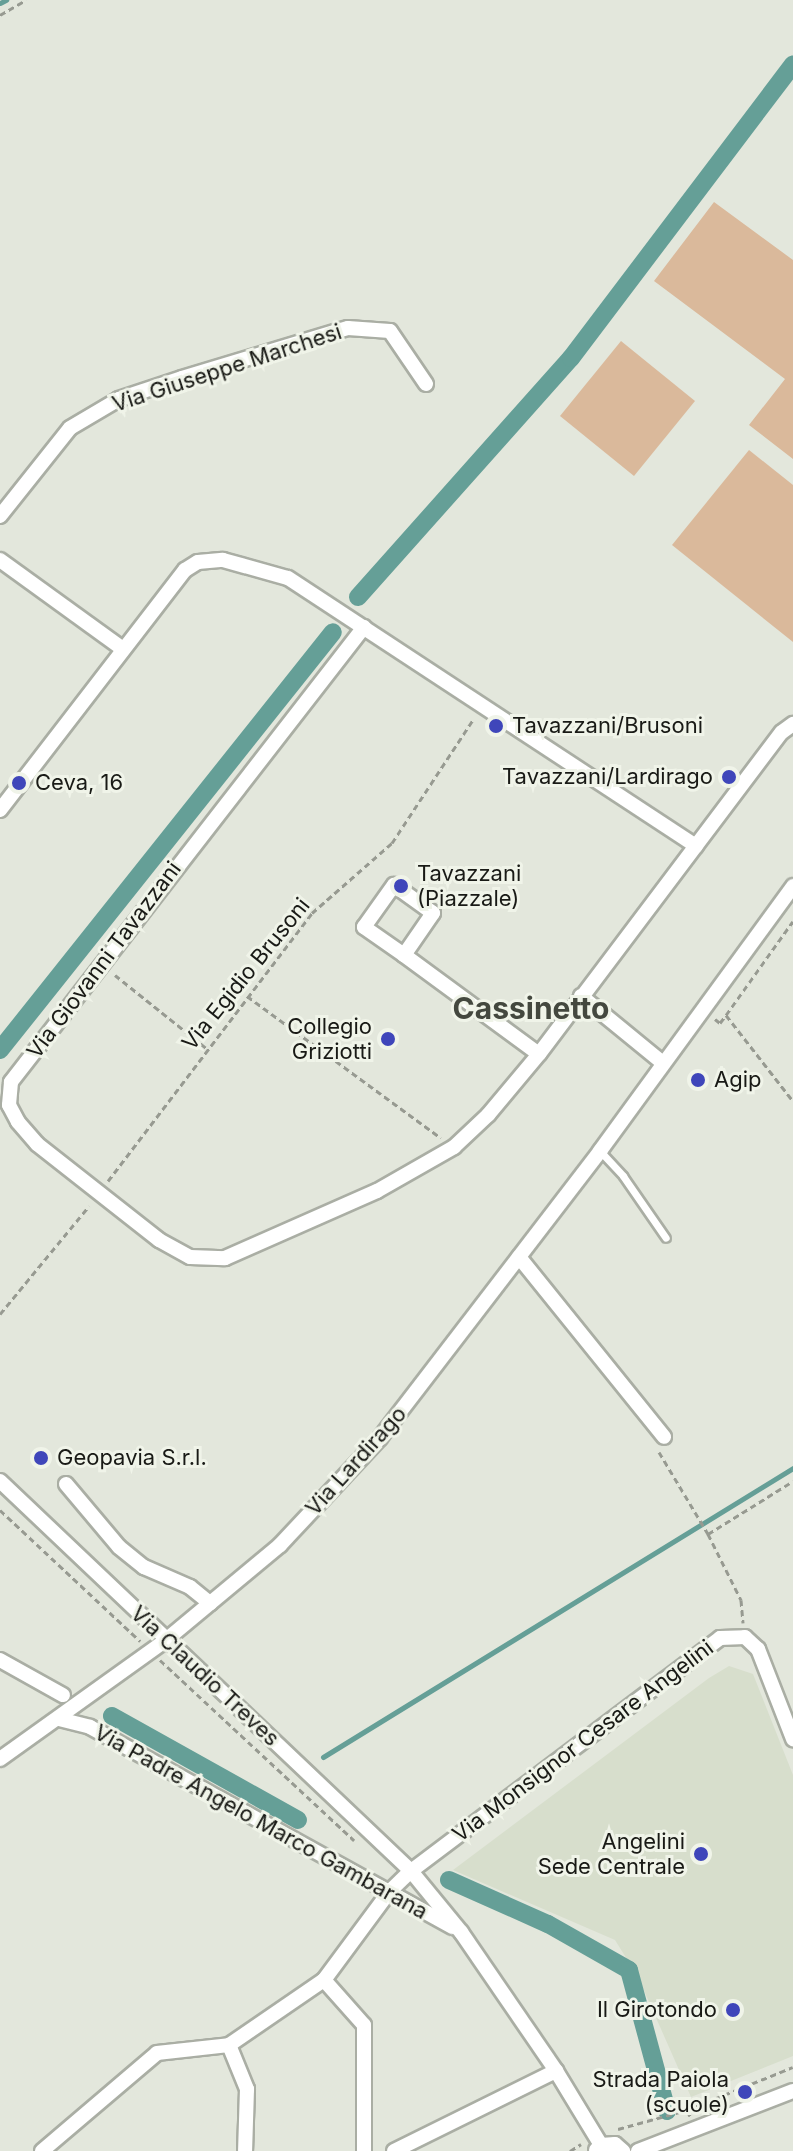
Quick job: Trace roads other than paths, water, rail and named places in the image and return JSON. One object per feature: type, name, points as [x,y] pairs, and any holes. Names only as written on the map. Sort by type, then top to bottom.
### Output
[{"type":"street","name":"Via Giuseppe Marchesi","points":[[0,516],[70,428],[119,399],[212,369],[348,328],[390,331],[426,384]]},
{"type":"street","points":[[0,560],[123,649]]},
{"type":"street","points":[[0,810],[185,570],[198,562],[223,560],[288,578],[696,846]]},
{"type":"street","name":"Via Giovanni Tavazzani","points":[[364,627],[100,963],[11,1082],[9,1105],[18,1122],[37,1144],[159,1240],[190,1257],[225,1258],[377,1191],[454,1147],[488,1115],[539,1054],[782,732],[793,724]]},
{"type":"street","points":[[404,955],[433,913],[394,885],[364,927],[539,1054]]},
{"type":"street","name":"Via Lardirago","points":[[0,1759],[166,1640],[280,1545],[380,1438],[600,1151],[793,886]]},
{"type":"street","points":[[581,996],[663,1063]]},
{"type":"street","points":[[519,1257],[664,1437]]},
{"type":"street","name":"Via Claudio Treves","points":[[0,1481],[411,1871]]},
{"type":"street","points":[[66,1484],[119,1547],[144,1567],[190,1587],[210,1603]]},
{"type":"street","name":"Via Monsignor Cesare Angelini","points":[[229,2045],[324,1980],[389,1892],[411,1871],[720,1638],[745,1637],[758,1649],[793,1739]]},
{"type":"street","points":[[0,1660],[63,1695]]},
{"type":"street","name":"Via Padre Angelo Marco Gambarana","points":[[59,1719],[90,1727],[461,1932]]},
{"type":"street","name":"Via Padre Angelo Marco Gambarana","points":[[411,1871],[461,1932],[556,2071],[597,2144]]},
{"type":"street","points":[[324,1980],[364,2025],[364,2151]]},
{"type":"street","points":[[42,2151],[157,2053],[229,2045],[247,2089],[245,2151]]},
{"type":"street","points":[[394,2151],[556,2071]]},
{"type":"street","points":[[638,2151],[793,2091]]},
{"type":"street","points":[[597,2144],[615,2144],[623,2151]]},
{"type":"lane","points":[[600,1151],[623,1176],[666,1238]]},
{"type":"waterway","points":[[0,3],[6,0]]},
{"type":"waterway","points":[[358,597],[571,358],[793,64]]},
{"type":"waterway","points":[[0,1050],[333,632]]},
{"type":"waterway","points":[[323,1757],[793,1468]]},
{"type":"waterway","points":[[112,1716],[298,1820]]},
{"type":"waterway","points":[[449,1880],[548,1924],[629,1970],[667,2111]]},
{"type":"place","name":"Tavazzani/Brusoni","points":[[496,726]]},
{"type":"place","name":"Tavazzani/Lardirago","points":[[729,777]]},
{"type":"place","name":"Ceva, 16","points":[[19,783]]},
{"type":"place","name":"Tavazzani (Piazzale)","points":[[401,886]]},
{"type":"place","name":"Collegio Griziotti","points":[[388,1039]]},
{"type":"place","name":"Agip","points":[[698,1080]]},
{"type":"place","name":"Geopavia S.r.l.","points":[[41,1458]]},
{"type":"place","name":"Angelini Sede Centrale","points":[[701,1854]]},
{"type":"place","name":"Il Girotondo","points":[[733,2010]]},
{"type":"place","name":"Strada Paiola (scuole)","points":[[745,2092]]},
{"type":"district","name":"Cassinetto","points":[[531,1008]]}]
